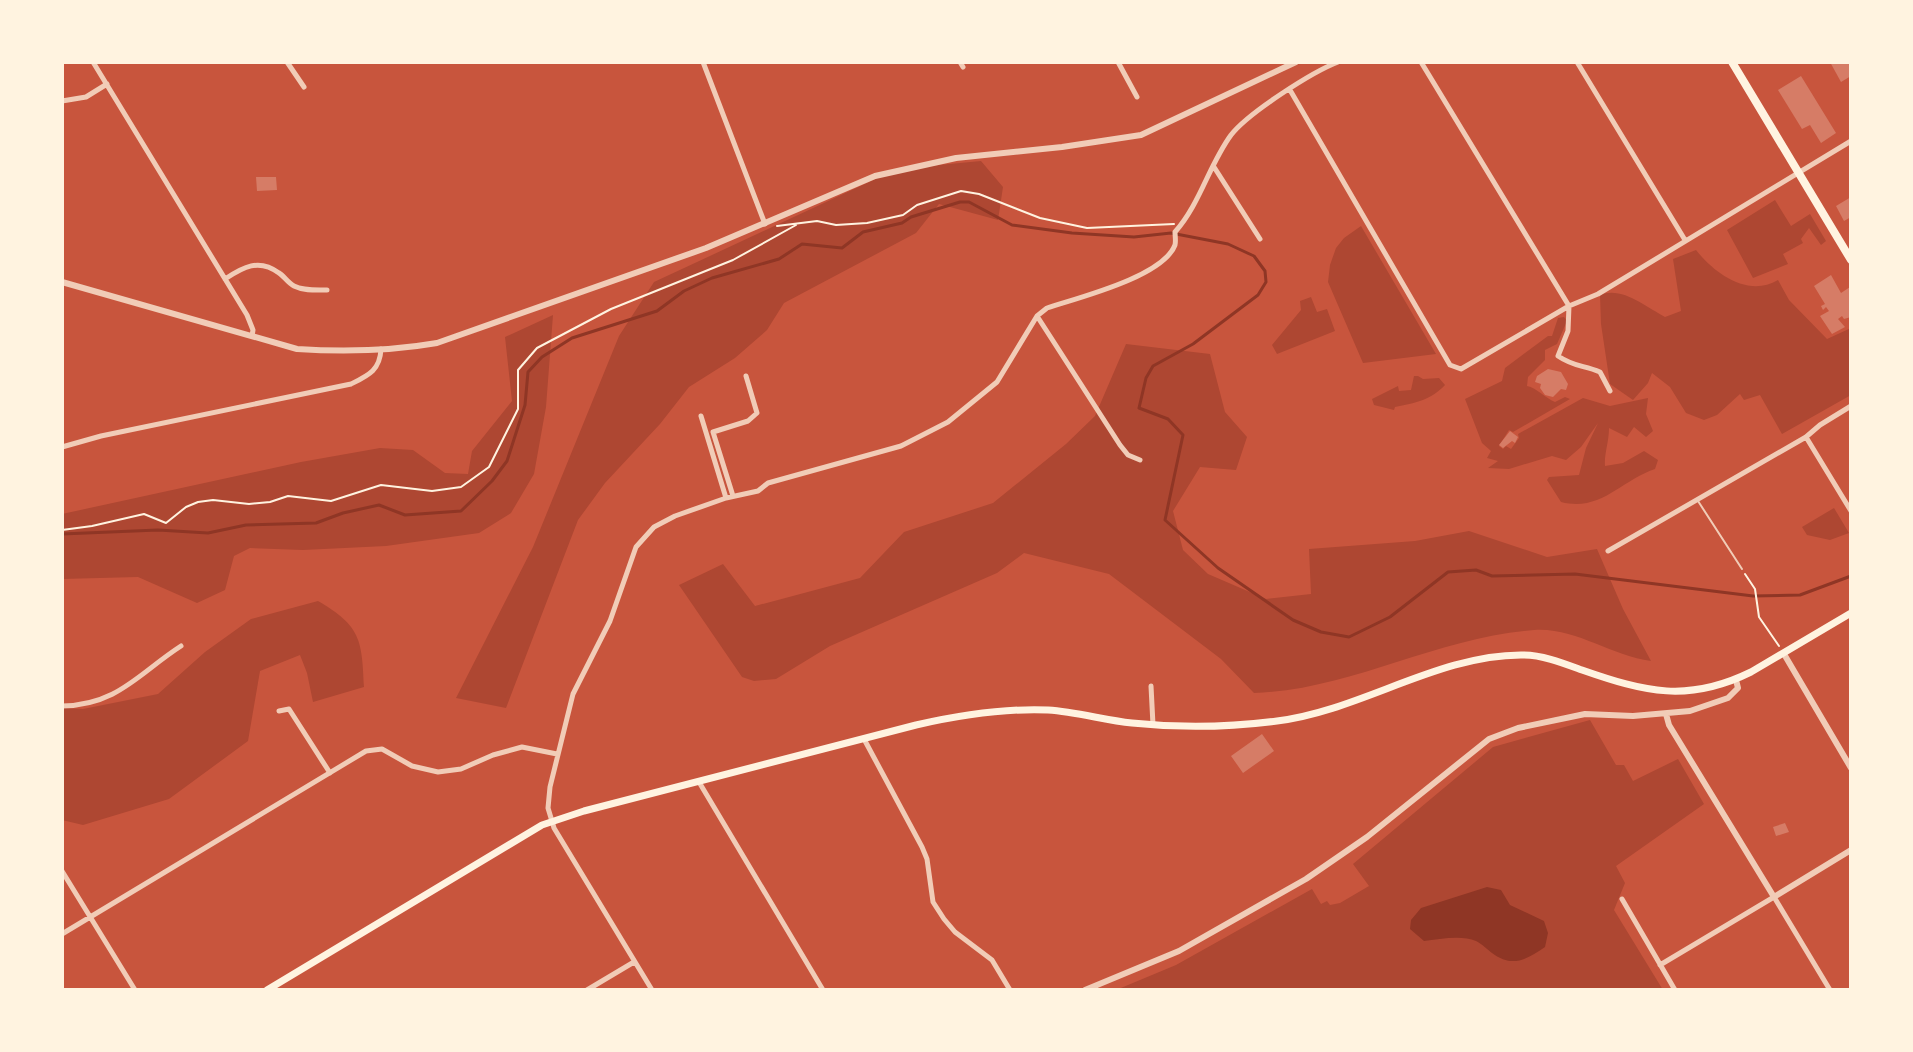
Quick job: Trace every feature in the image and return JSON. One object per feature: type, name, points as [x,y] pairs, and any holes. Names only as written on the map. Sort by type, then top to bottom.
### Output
[{"type":"main road","points":[[1732,62],[1851,260]]},
{"type":"main road","points":[[267,990],[551,821],[941,720],[1006,710],[1072,712],[1153,725],[1293,719],[1471,662],[1522,655],[1548,659],[1624,683],[1668,692],[1688,692],[1736,680],[1851,613]]},
{"type":"street","points":[[105,62],[95,65],[247,315],[252,336]]},
{"type":"street","points":[[287,62],[304,87]]},
{"type":"street","points":[[703,62],[765,224]]},
{"type":"street","points":[[1118,62],[1137,97]]},
{"type":"street","points":[[62,282],[297,349],[381,349],[437,343],[692,254],[896,169],[956,158],[1141,135],[1296,62]]},
{"type":"street","points":[[1421,62],[1569,306],[1568,331],[1558,356],[1572,366],[1590,367],[1600,372],[1610,391]]},
{"type":"street","points":[[1577,62],[1685,240]]},
{"type":"street","points":[[652,990],[551,821],[548,798],[573,694],[610,621],[636,547],[654,527],[675,516],[729,497],[758,491],[768,483],[901,446],[948,422],[997,382],[1037,316],[1047,308],[1145,274],[1167,255],[1175,245],[1175,232],[1239,126],[1334,63]]},
{"type":"street","points":[[62,101],[86,97],[107,84]]},
{"type":"street","points":[[1290,90],[1450,365],[1461,369],[1569,306],[1598,294],[1851,141]]},
{"type":"street","points":[[1214,166],[1260,239]]},
{"type":"street","points":[[225,279],[244,267],[261,264],[280,273],[293,286],[306,290],[327,290]]},
{"type":"street","points":[[1037,316],[1123,450],[1140,460]]},
{"type":"street","points":[[62,447],[101,436],[351,384],[374,371],[379,364],[381,349]]},
{"type":"street","points":[[729,497],[713,432],[748,421],[757,413],[746,376]]},
{"type":"street","points":[[1608,551],[1806,437],[1851,406]]},
{"type":"street","points":[[701,416],[729,497]]},
{"type":"street","points":[[1806,437],[1851,511]]},
{"type":"street","points":[[62,706],[88,703],[118,691],[137,681],[181,646]]},
{"type":"street","points":[[1784,654],[1851,768]]},
{"type":"street","points":[[1085,990],[1179,951],[1306,879],[1367,837],[1489,739],[1531,725],[1585,714],[1666,714],[1701,708],[1728,698],[1738,688],[1736,680]]},
{"type":"street","points":[[1151,686],[1153,725]]},
{"type":"street","points":[[279,711],[289,709],[330,773]]},
{"type":"street","points":[[1666,714],[1669,725],[1830,990]]},
{"type":"street","points":[[864,739],[922,847],[927,859],[933,902],[955,932],[992,960],[1010,990]]},
{"type":"street","points":[[62,934],[366,751],[382,749],[412,766],[438,772],[461,769],[522,747],[557,754]]},
{"type":"street","points":[[699,782],[823,990]]},
{"type":"street","points":[[1660,965],[1851,850]]},
{"type":"street","points":[[62,871],[135,990]]},
{"type":"street","points":[[1622,899],[1675,990]]},
{"type":"street","points":[[587,990],[634,961]]},
{"type":"lane","points":[[1697,500],[1742,569]]},
{"type":"path","points":[[765,224],[771,227],[817,221],[836,225],[867,223],[903,215],[917,205],[961,191],[979,194],[1040,218],[1087,228],[1181,226]]},
{"type":"path","points":[[62,530],[144,514],[166,523],[186,507],[198,502],[249,504],[288,496],[331,501],[381,485],[432,491],[461,487],[489,467],[518,409],[518,370],[537,348],[611,309],[733,260],[796,225]]},
{"type":"path","points":[[1742,569],[1755,589],[1756,607],[1763,625],[1784,654]]},
{"type":"shaded area","points":[[981,161],[1003,187],[998,220],[939,204],[916,233],[784,303],[767,330],[735,358],[689,387],[660,424],[605,483],[578,520],[506,708],[456,698],[533,547],[619,336],[654,282],[897,169]]},
{"type":"shaded area","points":[[1775,200],[1791,226],[1810,214],[1826,241],[1821,245],[1809,228],[1801,239],[1803,243],[1783,254],[1788,264],[1753,278],[1727,230]]},
{"type":"shaded area","points":[[1361,226],[1436,354],[1363,363],[1328,282],[1336,248]]},
{"type":"shaded area","points":[[1696,250],[1712,267],[1732,280],[1755,286],[1778,280],[1789,300],[1827,339],[1851,328],[1851,395],[1782,434],[1760,395],[1744,400],[1740,394],[1717,415],[1704,420],[1686,413],[1670,387],[1652,373],[1648,383],[1633,400],[1610,384],[1600,295],[1625,295],[1665,317],[1681,311],[1673,259]]},
{"type":"shaded area","points":[[1311,297],[1317,312],[1327,309],[1335,331],[1277,354],[1272,345],[1301,310],[1300,301]]},
{"type":"shaded area","points":[[553,315],[546,407],[534,474],[511,513],[479,533],[386,546],[303,550],[250,548],[234,556],[225,590],[197,603],[138,577],[62,579],[62,514],[380,448],[413,450],[445,473],[468,474],[472,451],[512,401],[505,337]]},
{"type":"shaded area","points":[[1564,317],[1567,321],[1557,344],[1545,350],[1545,360],[1528,377],[1527,386],[1555,402],[1565,397],[1570,399],[1513,432],[1509,430],[1499,446],[1511,449],[1519,438],[1518,434],[1583,398],[1610,406],[1648,398],[1646,414],[1653,431],[1646,437],[1634,427],[1627,437],[1609,428],[1605,466],[1623,463],[1644,451],[1658,460],[1655,469],[1588,503],[1561,502],[1547,480],[1549,477],[1579,475],[1586,448],[1598,423],[1581,447],[1566,460],[1552,456],[1509,469],[1488,468],[1498,461],[1487,458],[1491,451],[1482,443],[1465,399],[1502,381],[1505,368],[1552,336],[1558,318]]},
{"type":"shaded area","points":[[1126,344],[1210,354],[1225,412],[1247,437],[1236,470],[1200,467],[1173,511],[1183,550],[1208,574],[1266,599],[1311,594],[1309,549],[1415,541],[1469,531],[1547,557],[1597,549],[1623,609],[1651,661],[1564,633],[1534,630],[1463,642],[1325,683],[1254,693],[1221,659],[1109,574],[1024,553],[997,573],[830,646],[776,679],[754,681],[742,677],[679,585],[723,564],[755,606],[860,578],[904,532],[993,503],[1066,444],[1095,416]]},
{"type":"shaded area","points":[[1414,376],[1439,378],[1445,385],[1428,397],[1395,407],[1394,410],[1374,405],[1372,399],[1398,386],[1399,391],[1411,390]]},
{"type":"shaded area","points":[[1834,508],[1849,533],[1830,540],[1807,535],[1802,527]]},
{"type":"shaded area","points":[[318,601],[343,618],[356,636],[362,657],[364,687],[313,702],[300,655],[260,671],[248,741],[169,799],[83,825],[62,820],[62,708],[83,709],[158,694],[205,652],[251,619]]},
{"type":"shaded area","points":[[1590,720],[1616,765],[1624,765],[1633,781],[1678,759],[1704,804],[1616,866],[1625,883],[1614,910],[1663,990],[1116,990],[1176,965],[1312,889],[1321,904],[1327,901],[1330,905],[1340,903],[1369,886],[1353,864],[1493,747]]},
{"type":"shaded area","points":[[1487,887],[1501,890],[1510,905],[1544,921],[1548,933],[1545,947],[1525,959],[1513,961],[1499,958],[1470,939],[1424,941],[1410,929],[1411,920],[1421,908]]},
{"type":"building","points":[[1830,62],[1851,62],[1851,76],[1841,82]]},
{"type":"building","points":[[1801,76],[1836,133],[1821,143],[1810,125],[1802,129],[1778,90]]},
{"type":"building","points":[[256,177],[276,177],[277,190],[257,191]]},
{"type":"building","points":[[1851,197],[1851,217],[1844,221],[1836,206]]},
{"type":"building","points":[[1831,275],[1841,293],[1851,289],[1851,317],[1838,319],[1845,327],[1832,334],[1820,316],[1829,311],[1826,307],[1823,310],[1821,306],[1825,304],[1814,286]]},
{"type":"building","points":[[1548,369],[1561,372],[1568,384],[1566,390],[1561,389],[1553,397],[1545,395],[1541,384],[1535,382],[1537,376]]},
{"type":"building","points":[[1510,431],[1518,437],[1515,443],[1512,441],[1503,448],[1499,445]]},
{"type":"building","points":[[1262,734],[1274,751],[1243,773],[1231,756]]},
{"type":"building","points":[[1785,823],[1789,832],[1776,836],[1773,827]]},
{"type":"waterway","points":[[62,534],[158,530],[208,533],[246,525],[316,523],[379,505],[405,515],[461,511],[492,481],[507,461],[525,405],[528,372],[542,357],[572,338],[657,311],[684,291],[712,278],[779,259],[802,244],[842,248],[863,232],[902,223],[911,217],[960,202],[969,202],[1012,225],[1134,237],[1171,233],[1228,244],[1254,256],[1265,271],[1266,282],[1258,295],[1193,344],[1153,366],[1146,378],[1139,408],[1168,419],[1183,435],[1165,520],[1218,568],[1293,620],[1321,632],[1349,637],[1390,617],[1448,572],[1476,570],[1492,576],[1575,574],[1753,596],[1800,595],[1851,576]]}]
